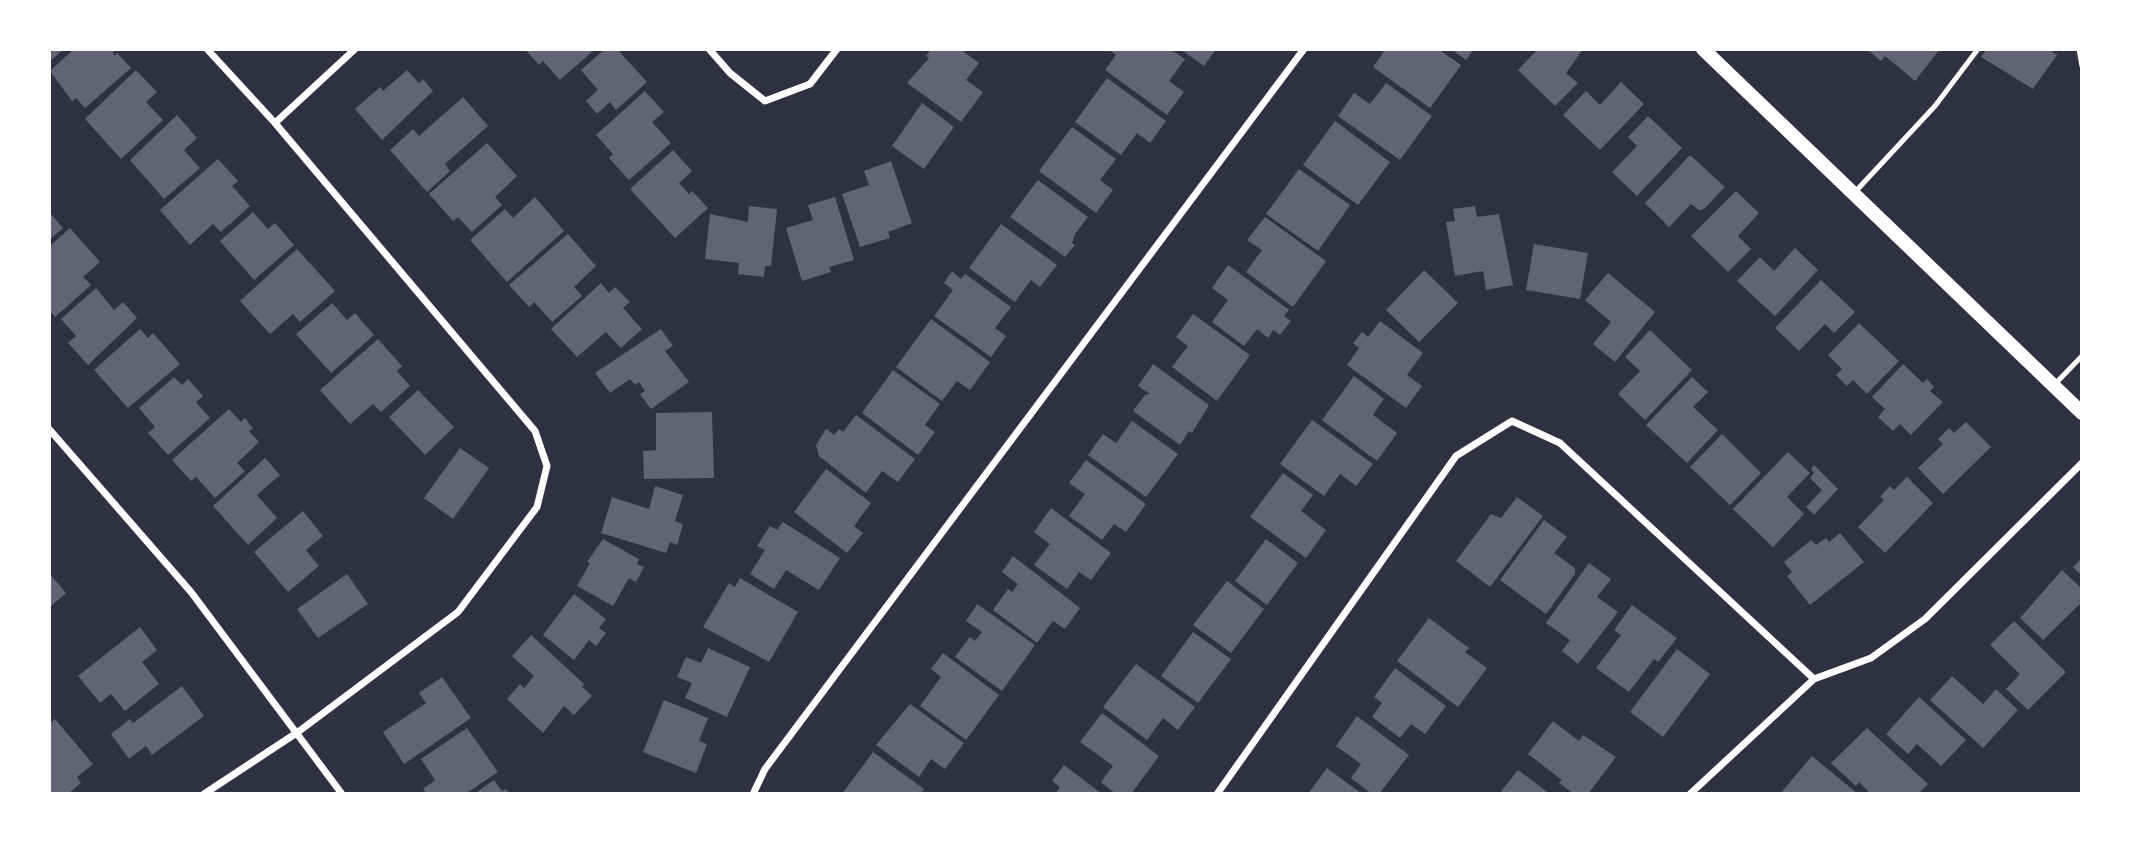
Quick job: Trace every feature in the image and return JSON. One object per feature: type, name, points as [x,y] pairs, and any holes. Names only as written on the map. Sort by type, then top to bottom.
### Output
[{"type":"main road","points":[[1703,49],[2082,413]]},
{"type":"street","points":[[204,794],[298,732],[458,612],[537,507],[547,466],[535,431],[275,123],[207,49]]},
{"type":"street","points":[[275,123],[355,49]]},
{"type":"street","points":[[709,49],[730,73],[765,101],[810,84],[837,49]]},
{"type":"street","points":[[753,794],[765,769],[1304,49]]},
{"type":"street","points":[[1217,794],[1456,456],[1512,421],[1560,443],[1814,679]]},
{"type":"street","points":[[49,429],[191,592],[342,794]]},
{"type":"street","points":[[1689,794],[1814,679],[1871,658],[1926,619],[2082,463]]},
{"type":"lane","points":[[1854,194],[1935,106],[1978,49]]},
{"type":"lane","points":[[2079,49],[2082,66]]},
{"type":"lane","points":[[2054,385],[2082,356]]},
{"type":"building","points":[[49,49],[64,49],[49,62]]},
{"type":"building","points":[[74,49],[117,49],[113,53],[114,56],[117,53],[131,68],[85,108],[76,98],[72,101],[51,70]]},
{"type":"building","points":[[525,49],[595,49],[560,80],[543,61],[539,65]]},
{"type":"building","points":[[605,49],[617,49],[647,82],[616,110],[610,102],[597,114],[586,101],[598,90],[581,70]]},
{"type":"building","points":[[931,49],[960,49],[979,63],[966,80],[983,92],[961,122],[907,83],[929,58],[926,56]]},
{"type":"building","points":[[1108,49],[1170,49],[1185,59],[1169,81],[1184,92],[1167,115],[1105,70],[1116,55]]},
{"type":"building","points":[[1180,49],[1216,49],[1204,66]]},
{"type":"building","points":[[1386,49],[1438,49],[1461,65],[1430,108],[1373,67]]},
{"type":"building","points":[[1451,49],[1474,49],[1466,60]]},
{"type":"building","points":[[1538,49],[1583,49],[1566,73],[1578,83],[1555,106],[1518,70]]},
{"type":"building","points":[[1940,49],[1915,81],[1885,56],[1881,61],[1869,51]]},
{"type":"building","points":[[1987,49],[2048,49],[2057,55],[2033,89],[1981,57]]},
{"type":"building","points":[[136,70],[157,92],[146,102],[163,120],[121,159],[85,119]]},
{"type":"building","points":[[407,70],[419,83],[423,79],[433,91],[382,140],[355,109],[380,87],[383,91]]},
{"type":"building","points":[[1107,78],[1166,121],[1150,143],[1137,133],[1121,155],[1075,122]]},
{"type":"building","points":[[1621,82],[1644,104],[1600,150],[1563,115],[1586,91],[1600,105]]},
{"type":"building","points":[[1386,83],[1432,116],[1400,160],[1338,116],[1354,93],[1370,104]]},
{"type":"building","points":[[645,91],[664,112],[652,122],[671,143],[629,180],[609,158],[613,154],[596,135]]},
{"type":"building","points":[[463,97],[488,126],[445,164],[450,171],[427,192],[390,150],[413,129],[419,136]]},
{"type":"building","points":[[922,103],[954,127],[924,169],[892,146]]},
{"type":"building","points":[[177,115],[197,138],[184,150],[200,168],[164,199],[130,160]]},
{"type":"building","points":[[1648,116],[1682,148],[1637,196],[1612,172],[1637,146],[1628,137]]},
{"type":"building","points":[[1335,121],[1390,162],[1358,205],[1303,165]]},
{"type":"building","points":[[1072,127],[1116,159],[1100,180],[1113,190],[1096,213],[1039,171]]},
{"type":"building","points":[[487,143],[517,176],[495,197],[502,205],[472,232],[458,217],[453,221],[429,194]]},
{"type":"building","points":[[673,150],[692,171],[679,183],[689,194],[692,191],[708,208],[675,238],[630,189]]},
{"type":"building","points":[[1690,155],[1725,187],[1704,209],[1699,210],[1691,204],[1669,227],[1645,203]]},
{"type":"building","points":[[218,159],[238,181],[232,186],[250,206],[221,232],[213,224],[190,245],[160,210]]},
{"type":"building","points":[[891,161],[912,223],[888,232],[890,238],[860,247],[842,194],[869,185],[864,171]]},
{"type":"building","points":[[1299,169],[1350,205],[1318,251],[1266,214]]},
{"type":"building","points":[[1038,180],[1088,217],[1075,234],[1072,243],[1075,245],[1065,257],[1010,217]]},
{"type":"building","points":[[1736,191],[1759,213],[1738,236],[1751,249],[1728,272],[1691,236]]},
{"type":"building","points":[[535,197],[564,231],[507,282],[470,240],[505,209],[513,218]]},
{"type":"building","points":[[835,197],[854,260],[829,267],[831,272],[802,281],[786,228],[813,220],[808,205]]},
{"type":"building","points":[[749,206],[777,209],[771,266],[765,266],[764,277],[738,274],[739,263],[705,259],[710,214],[748,222]]},
{"type":"building","points":[[1475,206],[1477,217],[1499,214],[1513,285],[1486,290],[1483,271],[1455,276],[1446,222],[1455,221],[1453,209]]},
{"type":"building","points":[[49,212],[63,228],[49,240]]},
{"type":"building","points":[[253,212],[268,229],[275,223],[294,245],[254,280],[220,241]]},
{"type":"building","points":[[1265,217],[1326,261],[1293,307],[1246,272],[1262,250],[1247,240]]},
{"type":"building","points":[[1001,224],[1057,265],[1040,287],[1031,280],[1015,302],[969,268]]},
{"type":"building","points":[[70,228],[100,262],[83,277],[91,285],[55,317],[49,310],[49,247]]},
{"type":"building","points":[[568,234],[596,266],[574,287],[582,296],[552,322],[534,302],[529,307],[509,285]]},
{"type":"building","points":[[1534,244],[1588,253],[1580,299],[1526,290]]},
{"type":"building","points":[[1795,248],[1818,270],[1775,316],[1737,281],[1760,257],[1774,271]]},
{"type":"building","points":[[297,249],[335,291],[300,322],[293,314],[270,334],[240,301]]},
{"type":"building","points":[[1228,265],[1289,310],[1284,316],[1291,321],[1280,335],[1273,330],[1268,338],[1257,329],[1244,346],[1212,322],[1228,300],[1212,288]]},
{"type":"building","points":[[1424,270],[1458,303],[1419,342],[1386,310]]},
{"type":"building","points":[[952,271],[961,279],[965,274],[1011,307],[995,328],[1006,336],[991,357],[934,316],[953,290],[944,283]]},
{"type":"building","points":[[1608,273],[1655,312],[1615,362],[1593,344],[1611,322],[1585,300]]},
{"type":"building","points":[[1821,280],[1855,312],[1834,333],[1825,324],[1799,351],[1775,328]]},
{"type":"building","points":[[601,283],[609,293],[615,287],[630,302],[623,308],[642,329],[621,348],[606,332],[577,357],[551,329]]},
{"type":"building","points":[[96,288],[114,310],[123,302],[137,318],[88,365],[68,343],[76,336],[61,319]]},
{"type":"building","points":[[332,303],[347,320],[355,313],[374,335],[331,373],[296,334]]},
{"type":"building","points":[[1193,314],[1250,355],[1217,401],[1172,367],[1188,346],[1176,337]]},
{"type":"building","points":[[931,319],[990,362],[970,390],[957,381],[942,401],[896,367]]},
{"type":"building","points":[[1380,321],[1423,353],[1407,375],[1422,386],[1406,408],[1347,365],[1359,348],[1353,343],[1362,332],[1368,337]]},
{"type":"building","points":[[1859,323],[1899,361],[1867,394],[1853,380],[1847,386],[1836,375],[1842,369],[1828,355]]},
{"type":"building","points":[[140,329],[148,338],[153,333],[180,364],[128,408],[94,370]]},
{"type":"building","points":[[661,329],[673,346],[665,351],[689,382],[651,409],[640,394],[645,391],[639,382],[635,385],[630,379],[610,393],[595,373]]},
{"type":"building","points":[[1650,330],[1692,370],[1645,420],[1618,394],[1640,371],[1625,357]]},
{"type":"building","points":[[378,339],[402,366],[397,371],[410,386],[381,412],[373,404],[350,424],[320,390]]},
{"type":"building","points":[[1153,364],[1209,405],[1192,433],[1189,431],[1180,445],[1133,411],[1145,395],[1150,394],[1138,386]]},
{"type":"building","points":[[1903,364],[1923,383],[1927,379],[1934,387],[1930,391],[1943,402],[1911,435],[1900,424],[1893,431],[1878,417],[1885,409],[1872,397]]},
{"type":"building","points":[[893,370],[940,404],[925,425],[935,432],[918,455],[862,413]]},
{"type":"building","points":[[1354,376],[1384,399],[1373,415],[1397,433],[1377,461],[1322,420]]},
{"type":"building","points":[[174,377],[182,385],[188,379],[203,396],[196,402],[210,418],[168,455],[148,433],[155,427],[139,408]]},
{"type":"building","points":[[1692,377],[1708,392],[1693,407],[1718,430],[1687,463],[1646,425]]},
{"type":"building","points":[[418,390],[454,427],[425,455],[389,417]]},
{"type":"building","points":[[229,409],[241,422],[245,418],[253,428],[249,431],[259,442],[237,463],[245,471],[215,498],[196,477],[191,481],[172,460]]},
{"type":"building","points":[[712,412],[714,478],[644,479],[643,451],[656,450],[656,413]]},
{"type":"building","points":[[856,415],[915,459],[898,482],[882,471],[866,493],[819,456],[816,445],[826,429],[834,435],[839,429],[843,432]]},
{"type":"building","points":[[1312,420],[1373,464],[1356,486],[1340,474],[1324,496],[1280,464]]},
{"type":"building","points":[[1132,421],[1178,454],[1146,497],[1088,455],[1103,434],[1116,443]]},
{"type":"building","points":[[1966,422],[1991,447],[1943,494],[1918,468],[1943,444],[1938,439],[1949,428],[1954,433]]},
{"type":"building","points":[[1722,434],[1761,473],[1730,505],[1690,467]]},
{"type":"building","points":[[460,448],[489,468],[453,519],[424,498]]},
{"type":"building","points":[[1788,452],[1810,473],[1787,497],[1804,514],[1773,547],[1733,509]]},
{"type":"building","points":[[265,458],[280,475],[257,495],[277,518],[248,545],[213,506]]},
{"type":"building","points":[[1086,460],[1146,504],[1126,532],[1114,524],[1102,540],[1069,516],[1085,494],[1069,483]]},
{"type":"building","points":[[1814,465],[1838,489],[1814,515],[1806,507],[1822,490],[1810,478],[1814,473],[1811,469]]},
{"type":"building","points":[[826,469],[871,503],[854,526],[863,533],[847,553],[794,512]]},
{"type":"building","points":[[1283,473],[1313,495],[1301,511],[1326,530],[1306,558],[1250,517]]},
{"type":"building","points":[[1907,477],[1933,503],[1885,553],[1858,527],[1884,500],[1880,497],[1890,486],[1894,490]]},
{"type":"building","points":[[655,486],[683,495],[675,521],[683,524],[677,545],[670,542],[666,553],[601,533],[612,497],[649,509]]},
{"type":"building","points":[[1517,497],[1543,516],[1490,587],[1456,561],[1491,514],[1501,518]]},
{"type":"building","points":[[1051,508],[1111,553],[1091,580],[1079,572],[1067,589],[1034,565],[1050,544],[1034,532]]},
{"type":"building","points":[[303,511],[323,536],[306,550],[319,566],[288,592],[254,552]]},
{"type":"building","points":[[1544,520],[1567,537],[1554,553],[1575,568],[1575,574],[1546,614],[1500,580]]},
{"type":"building","points":[[783,522],[840,558],[819,590],[786,570],[774,589],[750,574],[765,550],[757,546],[770,526],[777,530]]},
{"type":"building","points":[[1840,533],[1864,562],[1810,605],[1787,576],[1792,572],[1784,562],[1811,540],[1816,545],[1826,538],[1829,542]]},
{"type":"building","points":[[603,539],[639,559],[637,564],[644,567],[636,582],[629,578],[613,606],[577,586],[590,563],[587,562]]},
{"type":"building","points":[[1266,539],[1298,563],[1267,605],[1235,581]]},
{"type":"building","points":[[1013,556],[1080,608],[1065,629],[1053,621],[1037,643],[993,610],[1008,589],[1012,592],[1018,584],[1002,572]]},
{"type":"building","points":[[2082,558],[2082,576],[2073,567]]},
{"type":"building","points":[[1589,563],[1611,579],[1597,597],[1618,612],[1578,664],[1562,651],[1570,640],[1546,623]]},
{"type":"building","points":[[2062,570],[2082,589],[2082,602],[2043,640],[2020,618]]},
{"type":"building","points":[[49,573],[66,593],[49,608]]},
{"type":"building","points":[[347,574],[368,604],[318,638],[297,609]]},
{"type":"building","points":[[740,578],[798,612],[769,662],[703,627],[729,583],[735,587]]},
{"type":"building","points":[[1227,581],[1264,609],[1231,653],[1193,625]]},
{"type":"building","points":[[574,594],[606,619],[599,628],[606,633],[596,646],[589,640],[574,660],[543,635]]},
{"type":"building","points":[[977,604],[1035,645],[1002,691],[955,657],[970,637],[975,641],[982,632],[966,621]]},
{"type":"building","points":[[1632,605],[1677,638],[1658,662],[1654,659],[1629,692],[1596,668],[1621,635],[1614,630]]},
{"type":"building","points":[[1429,618],[1469,648],[1465,652],[1487,668],[1458,707],[1397,661]]},
{"type":"building","points":[[2014,621],[2066,672],[2028,710],[2006,689],[2020,674],[1990,645]]},
{"type":"building","points":[[140,627],[157,650],[142,662],[159,684],[125,711],[111,694],[100,703],[78,676]]},
{"type":"building","points":[[1193,632],[1231,659],[1198,703],[1161,676]]},
{"type":"building","points":[[531,635],[584,684],[582,687],[592,696],[574,715],[564,706],[543,733],[507,699],[520,684],[524,688],[534,676],[512,656]]},
{"type":"building","points":[[708,648],[750,667],[727,717],[685,698],[692,683],[677,677],[686,657],[701,663]]},
{"type":"building","points":[[1677,649],[1710,674],[1663,737],[1630,712]]},
{"type":"building","points":[[943,653],[999,695],[966,740],[920,706],[941,677],[931,669]]},
{"type":"building","points":[[1136,664],[1195,707],[1178,730],[1163,718],[1147,740],[1103,707]]},
{"type":"building","points":[[1395,668],[1446,706],[1425,734],[1411,724],[1400,738],[1372,717],[1382,703],[1374,697]]},
{"type":"building","points":[[1952,676],[1983,704],[1996,689],[2018,710],[1983,748],[1930,700]]},
{"type":"building","points":[[442,677],[471,718],[404,764],[383,732],[426,703],[419,693]]},
{"type":"building","points":[[182,686],[204,716],[152,755],[146,746],[129,759],[111,734],[130,719],[133,723]]},
{"type":"building","points":[[1919,697],[1966,740],[1941,766],[1917,744],[1908,754],[1886,734]]},
{"type":"building","points":[[664,700],[708,718],[699,741],[707,744],[696,773],[643,752]]},
{"type":"building","points":[[910,704],[964,743],[945,769],[931,759],[919,777],[876,745]]},
{"type":"building","points":[[1102,713],[1159,756],[1131,794],[1116,794],[1101,782],[1113,766],[1080,742]]},
{"type":"building","points":[[1357,716],[1409,755],[1379,794],[1372,794],[1351,778],[1361,764],[1336,746]]},
{"type":"building","points":[[55,719],[93,764],[77,777],[81,783],[68,794],[49,794],[49,724]]},
{"type":"building","points":[[1553,721],[1579,741],[1583,735],[1616,757],[1588,794],[1574,794],[1559,783],[1562,780],[1528,754]]},
{"type":"building","points":[[467,728],[498,772],[465,794],[427,794],[423,789],[435,780],[421,759]]},
{"type":"building","points":[[1867,728],[1928,784],[1918,794],[1871,794],[1859,782],[1856,786],[1831,763]]},
{"type":"building","points":[[873,752],[924,789],[921,794],[842,794]]},
{"type":"building","points":[[1812,756],[1858,794],[1780,794]]},
{"type":"building","points":[[1064,765],[1102,794],[1055,794],[1060,787],[1052,781]]},
{"type":"building","points":[[1327,768],[1362,794],[1308,794]]},
{"type":"building","points":[[1518,770],[1550,794],[1499,794]]},
{"type":"building","points":[[494,780],[502,791],[506,789],[509,794],[474,794]]}]
